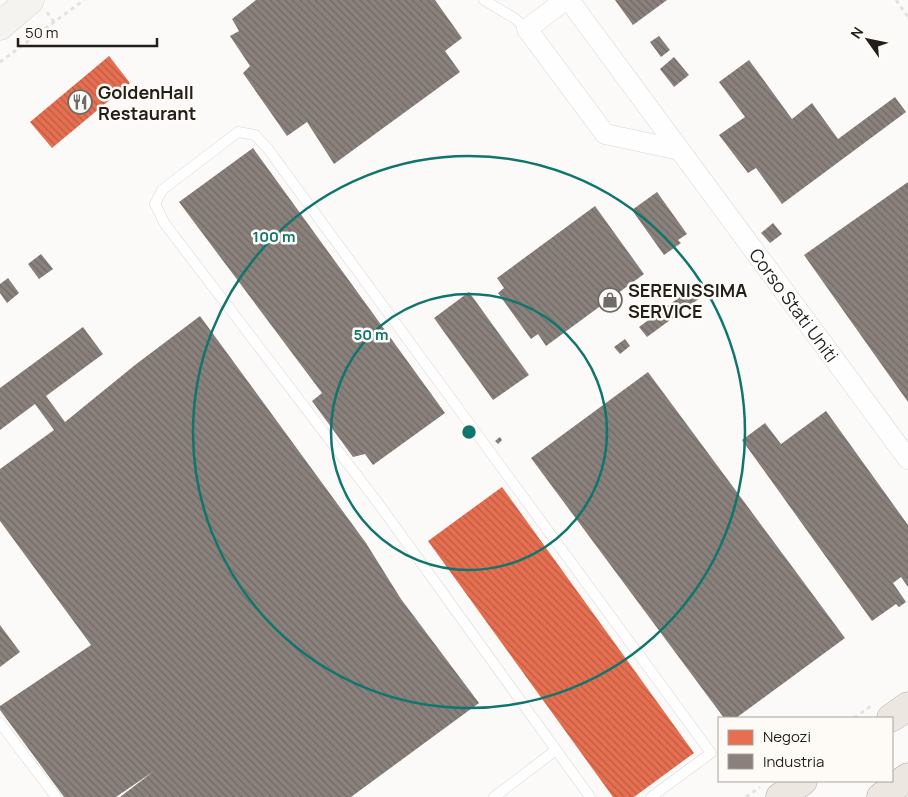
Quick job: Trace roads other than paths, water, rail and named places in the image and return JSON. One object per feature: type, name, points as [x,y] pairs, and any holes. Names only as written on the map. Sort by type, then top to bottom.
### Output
[{"type":"main road","points":[[892,717],[908,706]]},
{"type":"main road","points":[[880,797],[908,777]]},
{"type":"main road","points":[[780,797],[802,782]]},
{"type":"street","points":[[0,26],[30,0]]},
{"type":"street","name":"Corso Stati Uniti","points":[[527,29],[567,0],[908,459]]},
{"type":"street","points":[[527,29],[605,134],[680,150]]},
{"type":"lane","points":[[484,0],[514,18],[527,29]]},
{"type":"lane","points":[[590,797],[381,507],[165,224],[155,204],[162,190],[238,132],[255,135],[268,149],[711,753],[651,797]]},
{"type":"lane","points":[[0,723],[56,797]]},
{"type":"lane","points":[[494,797],[556,750]]},
{"type":"place","name":"GoldenHall Restaurant","points":[[80,102]]},
{"type":"place","name":"SERENISSIMA SERVICE","points":[[610,300]]}]
